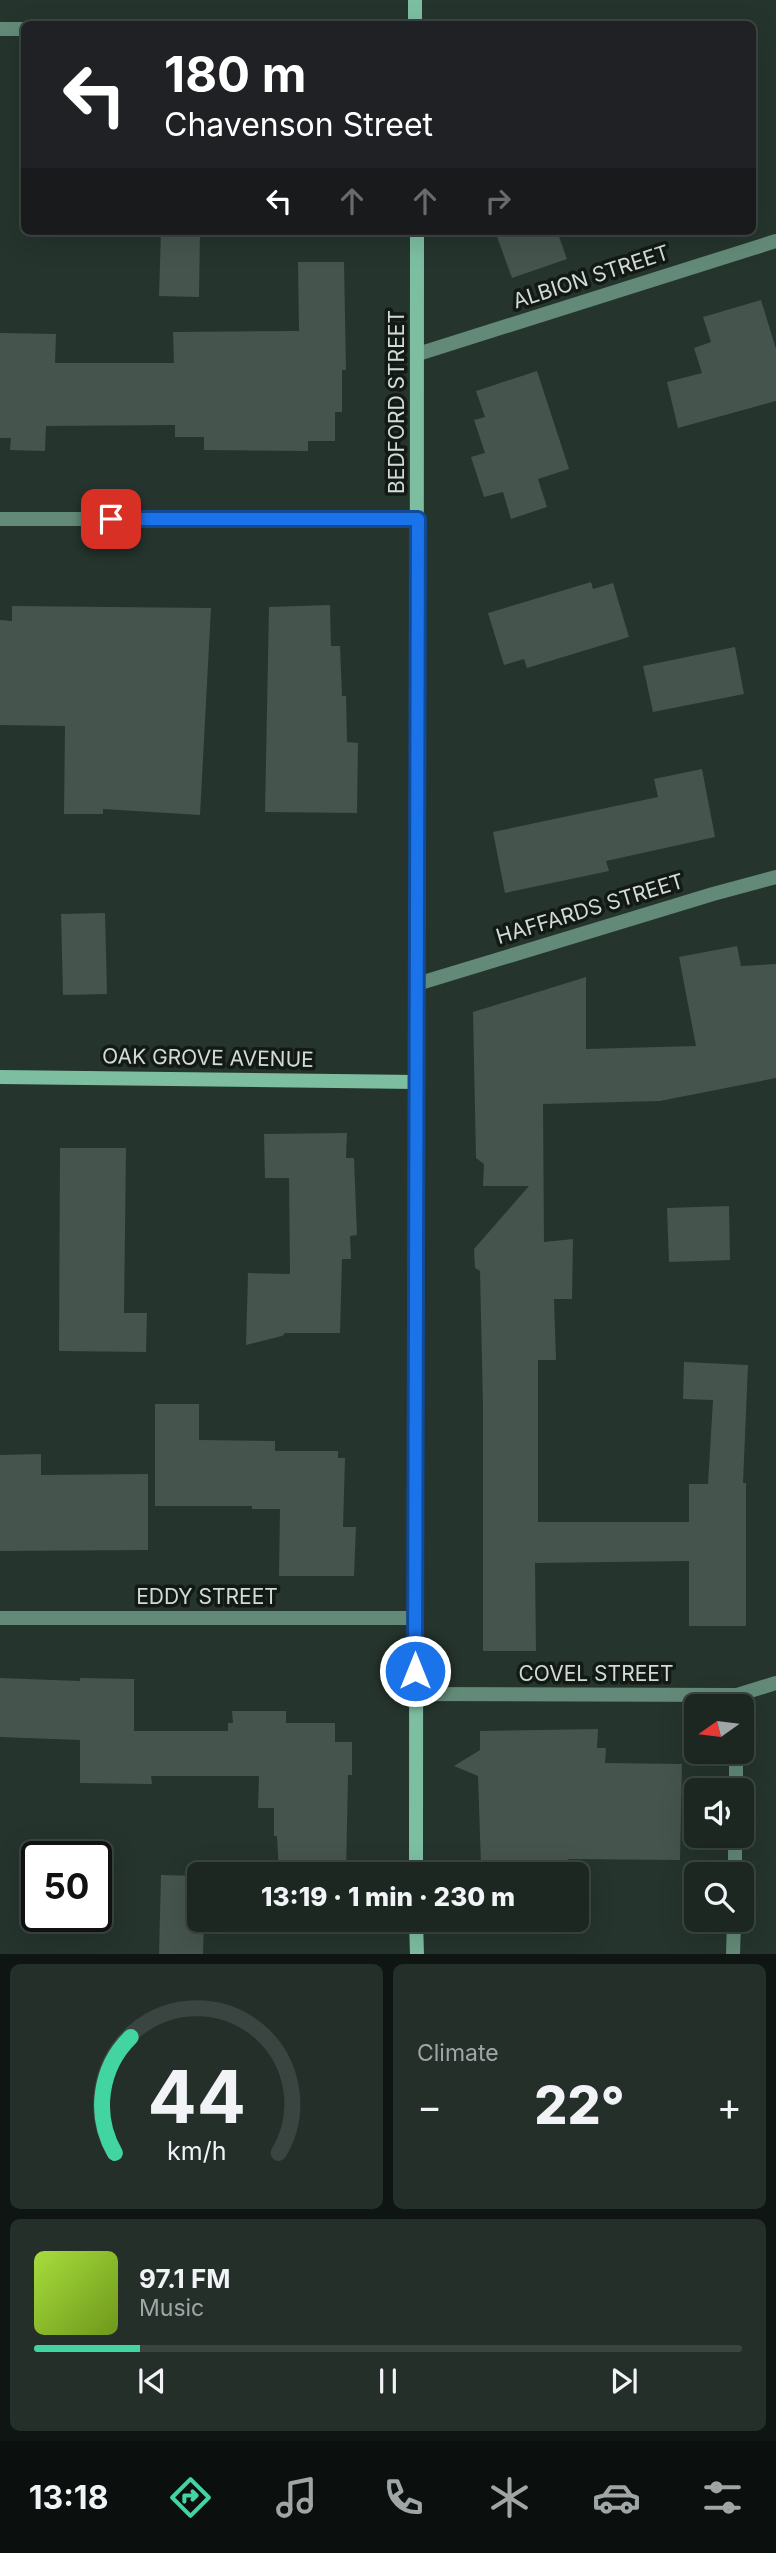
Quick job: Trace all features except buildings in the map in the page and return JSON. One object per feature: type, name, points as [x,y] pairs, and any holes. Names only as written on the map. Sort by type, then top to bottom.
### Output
[{"type":"main road","points":[[415,0],[415,21]]},
{"type":"main road","name":"BEDFORD STREET","points":[[416,1862],[417,235]]},
{"type":"main road","name":"OAK GROVE AVENUE","points":[[0,1077],[416,1082]]},
{"type":"main road","points":[[416,1932],[417,1954]]},
{"type":"street","points":[[0,29],[21,29]]},
{"type":"street","name":"ALBION STREET","points":[[418,354],[776,241]]},
{"type":"street","points":[[0,519],[418,519]]},
{"type":"street","name":"HAFFARDS STREET","points":[[416,984],[776,877]]},
{"type":"street","name":"EDDY STREET","points":[[0,1618],[415,1618]]},
{"type":"street","name":"COVEL STREET","points":[[752,1694],[776,1683]]},
{"type":"street","name":"COVEL STREET","points":[[415,1694],[684,1700]]},
{"type":"street","points":[[733,1954],[734,1932]]},
{"type":"route","points":[[111,519],[418,519],[415,1671]]}]
